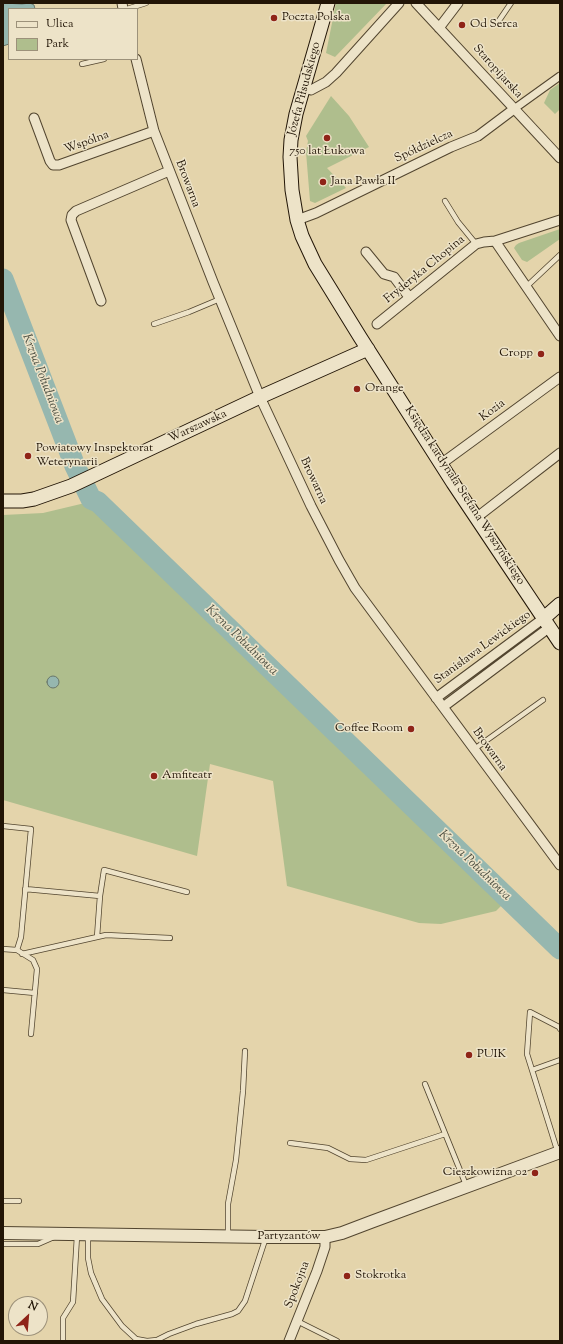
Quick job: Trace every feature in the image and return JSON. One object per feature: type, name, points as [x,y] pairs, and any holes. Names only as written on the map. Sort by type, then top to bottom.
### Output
[{"type":"main road","name":"Józefa Piłsudskiego","points":[[328,3],[292,130],[290,152],[291,184],[297,220],[302,236],[315,264],[368,349]]},
{"type":"main road","name":"Warszawska","points":[[3,501],[22,501],[34,499],[71,486],[260,397],[368,349]]},
{"type":"main road","name":"Księdza kardynała Stefana Wyszyńskiego","points":[[368,349],[476,518],[560,643]]},
{"type":"main road","points":[[547,622],[560,604]]},
{"type":"street","points":[[303,88],[311,90],[326,82],[336,73],[399,3]]},
{"type":"street","name":"Staropijarska","points":[[416,3],[560,158]]},
{"type":"street","points":[[439,28],[458,3]]},
{"type":"street","name":"Browarna","points":[[136,60],[154,131],[220,299],[260,397],[314,512],[339,560],[355,588],[560,866]]},
{"type":"street","points":[[514,109],[560,76]]},
{"type":"street","name":"Spółdzielcza","points":[[297,220],[316,213],[451,147],[478,136],[514,109]]},
{"type":"street","name":"Wspólna","points":[[34,118],[50,161],[53,165],[59,166],[154,131]]},
{"type":"street","points":[[101,301],[71,220],[72,214],[169,171]]},
{"type":"street","name":"Fryderyka Chopina","points":[[377,324],[476,244],[495,241],[560,220]]},
{"type":"street","points":[[495,241],[560,336]]},
{"type":"street","points":[[366,252],[384,274],[394,277],[409,297]]},
{"type":"street","name":"Kozia","points":[[441,464],[560,377]]},
{"type":"street","points":[[476,518],[560,453]]},
{"type":"street","name":"Stanisława Lewickiego","points":[[436,698],[547,622]]},
{"type":"street","name":"Stanisława Lewickiego","points":[[442,707],[547,622]]},
{"type":"street","name":"Partyzantów","points":[[3,1233],[228,1237],[325,1237],[559,1152]]},
{"type":"street","name":"Spokojna","points":[[289,1341],[322,1257],[325,1237]]},
{"type":"lane","points":[[130,8],[146,3]]},
{"type":"lane","points":[[498,22],[511,3]]},
{"type":"lane","points":[[82,64],[100,60]]},
{"type":"lane","points":[[445,201],[458,222],[476,244]]},
{"type":"lane","points":[[526,287],[559,258]]},
{"type":"lane","points":[[154,324],[220,299]]},
{"type":"lane","points":[[473,750],[543,700]]},
{"type":"lane","points":[[3,826],[31,829],[21,937],[17,950]]},
{"type":"lane","points":[[97,937],[100,896],[104,870],[187,892]]},
{"type":"lane","points":[[25,889],[100,896]]},
{"type":"lane","points":[[22,954],[106,935],[170,938]]},
{"type":"lane","points":[[3,949],[17,950],[33,960],[37,969],[31,1034]]},
{"type":"lane","points":[[3,990],[35,992]]},
{"type":"lane","points":[[559,1152],[527,1054],[530,1012],[559,1027],[560,1029]]},
{"type":"lane","points":[[228,1237],[228,1204],[236,1160],[243,1091],[245,1051]]},
{"type":"lane","points":[[532,1070],[560,1060]]},
{"type":"lane","points":[[425,1084],[466,1187]]},
{"type":"lane","points":[[290,1144],[328,1148],[350,1159],[366,1160],[445,1134]]},
{"type":"lane","points":[[3,1201],[19,1201]]},
{"type":"lane","points":[[3,1244],[38,1244],[60,1234]]},
{"type":"lane","points":[[83,1234],[91,1273],[102,1299],[122,1326],[136,1338],[147,1341],[157,1340],[196,1324],[238,1311],[245,1301],[266,1237]]},
{"type":"lane","points":[[63,1341],[63,1318],[73,1302],[83,1234]]},
{"type":"lane","points":[[297,1321],[337,1341]]},
{"type":"green space","points":[[336,3],[387,3],[335,57],[326,53]]},
{"type":"green space","points":[[560,83],[560,109],[555,114],[544,103],[550,90]]},
{"type":"green space","points":[[331,96],[349,116],[369,147],[327,168],[346,188],[315,203],[310,201],[306,152],[308,141],[306,136]]},
{"type":"green space","points":[[560,229],[560,239],[527,262],[522,260],[514,248],[519,243]]},
{"type":"green space","points":[[85,503],[504,903],[496,911],[441,924],[419,923],[287,886],[273,781],[210,764],[197,856],[3,800],[3,515],[43,513]]},
{"type":"water","points":[[3,3],[30,3],[34,5],[35,8],[8,8],[8,44],[3,46]]},
{"type":"water","points":[[51,676],[55,676],[59,682],[55,688],[51,688],[47,684],[47,680]]},
{"type":"waterway","name":"Krzna Południowa","points":[[3,279],[75,466],[91,499],[98,502],[560,949]]},
{"type":"place","name":"Poczta Polska","points":[[274,18]]},
{"type":"place","name":"Od Serca","points":[[462,25]]},
{"type":"place","name":"750 lat Łukowa","points":[[327,138]]},
{"type":"place","name":"Jana Pawła II","points":[[323,182]]},
{"type":"place","name":"Cropp","points":[[541,354]]},
{"type":"place","name":"Orange","points":[[357,389]]},
{"type":"place","name":"Powiatowy Inspektorat Weterynarii","points":[[28,456]]},
{"type":"place","name":"Coffee Room","points":[[411,729]]},
{"type":"place","name":"Amfiteatr","points":[[154,776]]},
{"type":"place","name":"PUIK","points":[[469,1055]]},
{"type":"place","name":"Cieszkowizna 02","points":[[535,1173]]},
{"type":"place","name":"Stokrotka","points":[[347,1276]]}]
